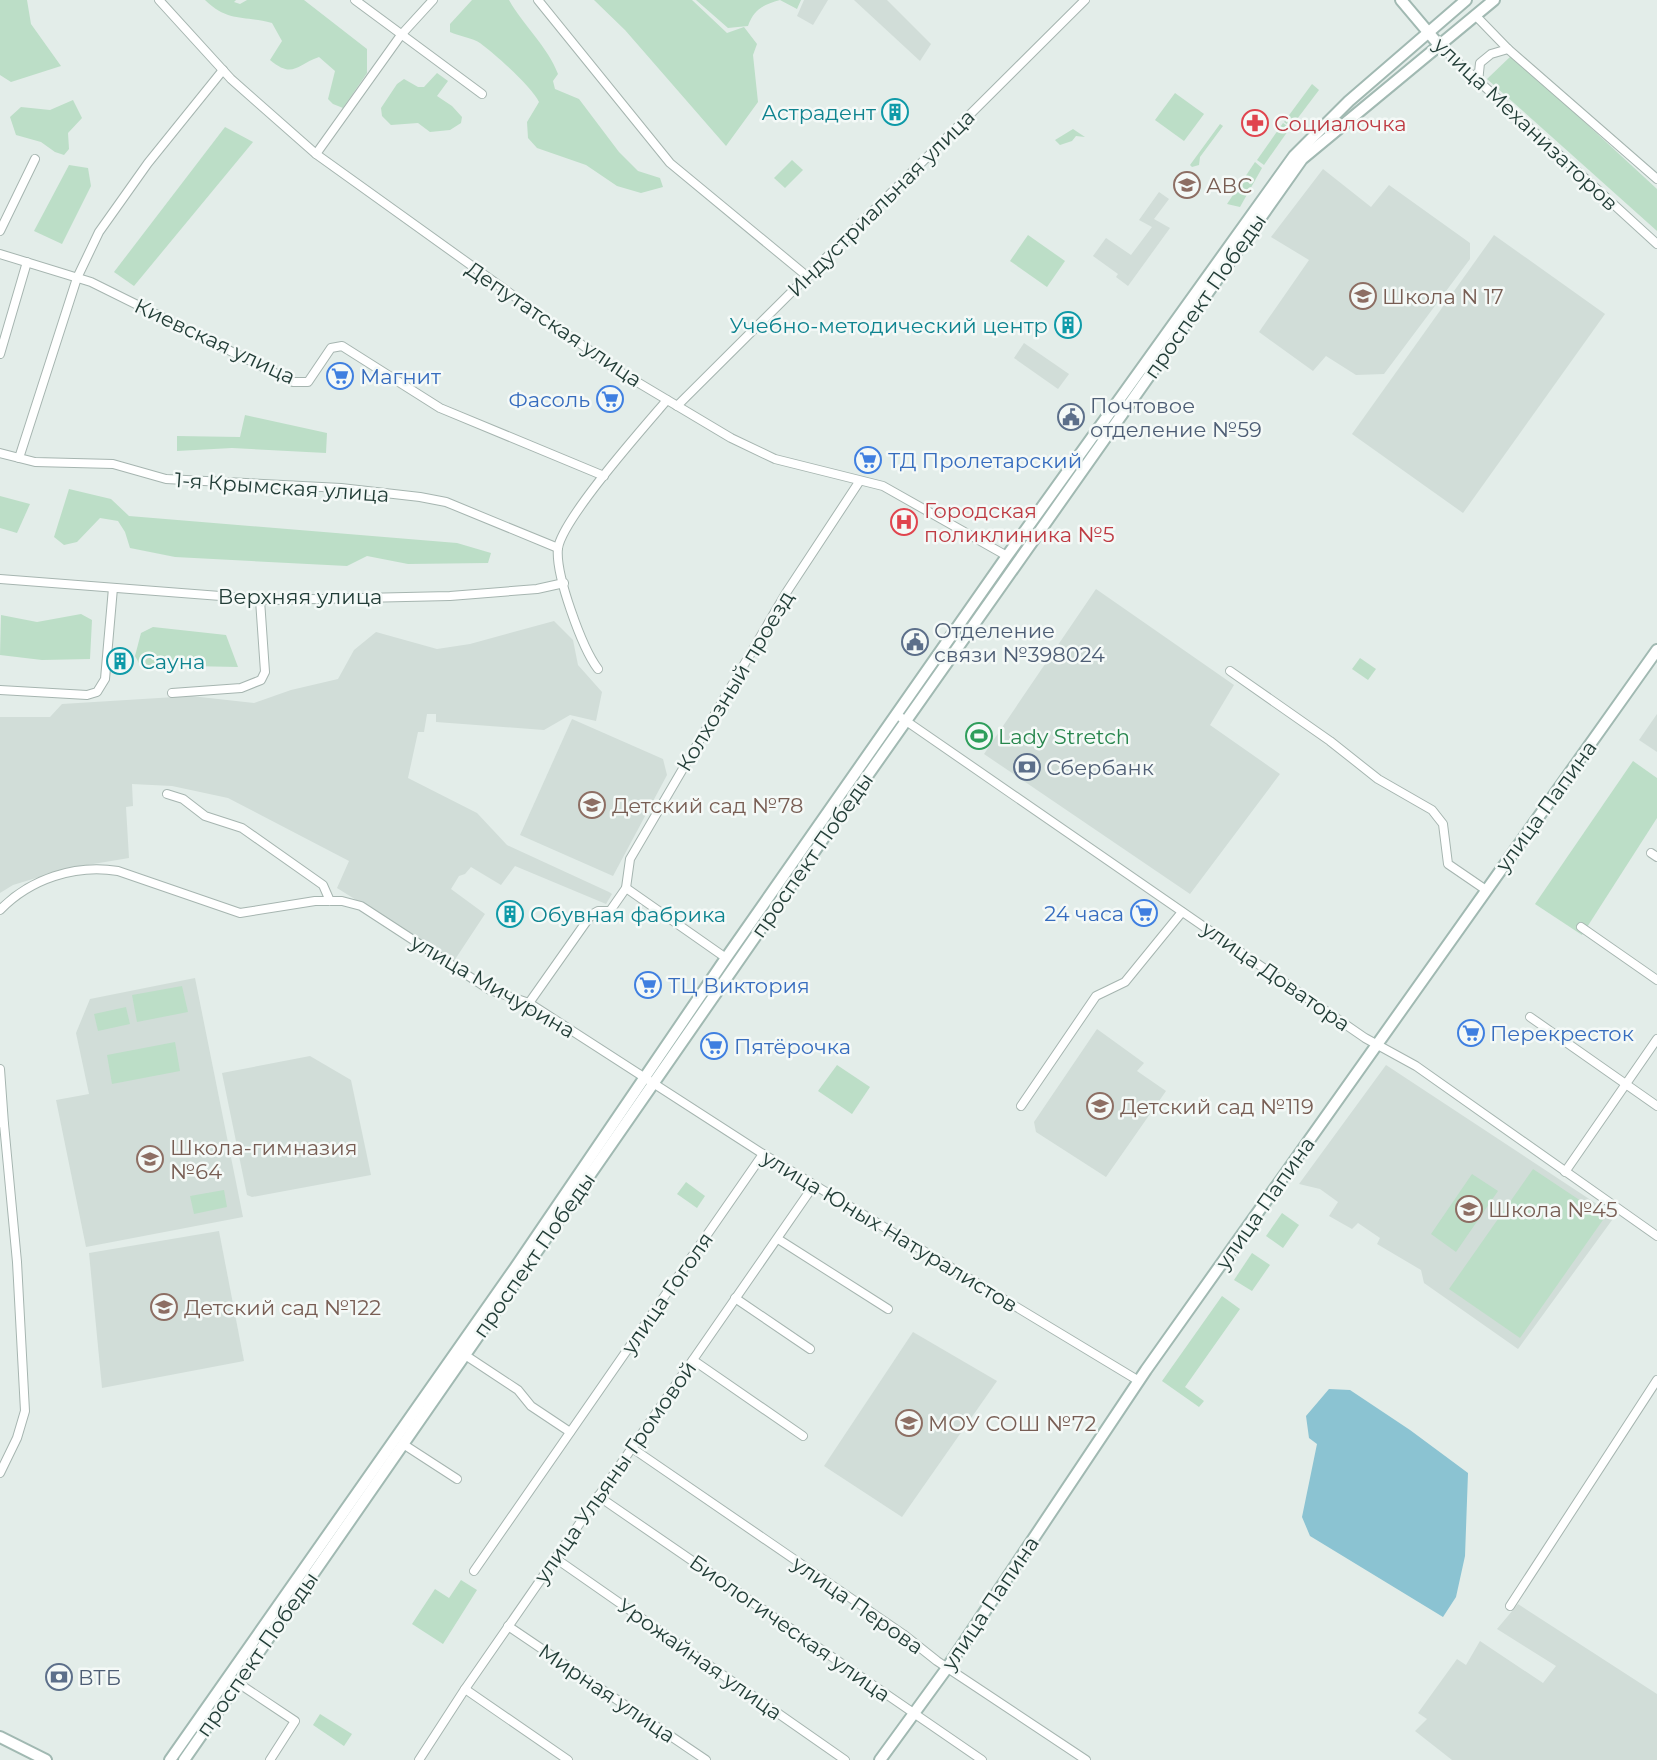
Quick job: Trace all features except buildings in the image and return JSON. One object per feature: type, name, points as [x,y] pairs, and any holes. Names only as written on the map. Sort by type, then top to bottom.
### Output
[{"type":"main road","name":"улица Механизаторов","points":[[1401,0],[1439,45]]},
{"type":"main road","name":"проспект Победы","points":[[184,1760],[465,1355],[648,1081],[726,958],[1006,556],[1293,156],[1427,32],[1466,0]]},
{"type":"main road","name":"проспект Победы","points":[[170,1760],[515,1268],[907,721],[1302,159],[1494,0]]},
{"type":"main road","name":"улица Папина","points":[[880,1760],[947,1668],[1138,1381],[1657,650]]},
{"type":"main road","points":[[0,1737],[45,1760]]},
{"type":"street","name":"Депутатская улица","points":[[159,0],[223,70],[316,154],[617,370],[731,438],[775,459],[859,482],[884,486],[1006,556]]},
{"type":"street","points":[[355,0],[482,93]]},
{"type":"street","points":[[316,154],[401,35],[432,0]]},
{"type":"street","points":[[538,0],[670,163],[808,277]]},
{"type":"street","name":"Индустриальная улица","points":[[677,406],[1085,0]]},
{"type":"street","name":"улица Механизаторов","points":[[1475,15],[1508,49],[1657,179]]},
{"type":"street","name":"улица Механизаторов","points":[[1439,45],[1657,244]]},
{"type":"street","points":[[1478,82],[1480,63],[1491,54],[1508,49]]},
{"type":"street","points":[[19,458],[77,278],[99,232],[148,163],[223,70]]},
{"type":"street","points":[[0,231],[35,159]]},
{"type":"street","name":"Киевская улица","points":[[0,254],[91,282],[293,382],[308,382],[331,348],[342,346],[440,408],[604,476]]},
{"type":"street","points":[[0,354],[27,262]]},
{"type":"street","points":[[598,669],[586,654],[575,627],[558,548],[565,531],[604,476],[667,400]]},
{"type":"street","name":"1-я Крымская улица","points":[[0,453],[35,462],[114,464],[166,479],[340,488],[420,497],[446,502],[558,548]]},
{"type":"street","name":"Колхозный проезд","points":[[529,1003],[591,915],[598,911],[610,911],[626,888],[628,867],[636,850],[786,593],[859,482]]},
{"type":"street","name":"Верхняя улица","points":[[0,579],[260,600],[450,596],[537,589],[564,583]]},
{"type":"street","points":[[0,690],[87,695],[97,692],[105,679],[113,588]]},
{"type":"street","points":[[172,693],[241,688],[261,680],[266,672],[260,600]]},
{"type":"street","points":[[1230,671],[1330,741],[1378,779],[1432,810],[1443,824],[1448,864],[1486,890]]},
{"type":"street","name":"улица Доватора","points":[[897,714],[1376,1045],[1426,1072],[1657,1236]]},
{"type":"street","points":[[167,794],[183,799],[205,816],[242,828],[323,885],[330,901]]},
{"type":"street","name":"улица Мичурина","points":[[0,910],[22,890],[39,881],[99,869],[118,871],[240,913],[285,904],[330,901],[364,907],[490,990],[529,1003],[648,1081]]},
{"type":"street","points":[[626,888],[726,958]]},
{"type":"street","points":[[1021,1106],[1096,996],[1125,982],[1182,912]]},
{"type":"street","points":[[1581,927],[1657,980]]},
{"type":"street","points":[[1530,1017],[1657,1106]]},
{"type":"street","points":[[1565,1172],[1657,1039]]},
{"type":"street","points":[[0,1069],[2,1123],[17,1262],[25,1411],[17,1438],[0,1473]]},
{"type":"street","name":"улица Юных Натуралистов","points":[[648,1081],[814,1185],[1138,1381]]},
{"type":"street","name":"улица Гоголя","points":[[474,1571],[764,1154]]},
{"type":"street","name":"улица Ульяны Громовой","points":[[419,1760],[508,1626],[814,1185]]},
{"type":"street","points":[[778,1239],[888,1309]]},
{"type":"street","points":[[735,1298],[810,1349]]},
{"type":"street","points":[[465,1355],[518,1390],[531,1406],[570,1432]]},
{"type":"street","points":[[693,1360],[803,1436]]},
{"type":"street","points":[[1510,1606],[1657,1380]]},
{"type":"street","points":[[403,1444],[457,1479]]},
{"type":"street","name":"улица Перова","points":[[632,1448],[903,1634],[947,1668],[1086,1760]]},
{"type":"street","name":"Биологическая улица","points":[[598,1496],[982,1760]]},
{"type":"street","name":"Урожайная улица","points":[[555,1558],[845,1760]]},
{"type":"street","name":"Мирная улица","points":[[508,1626],[706,1760]]},
{"type":"street","points":[[238,1683],[295,1720],[270,1760]]},
{"type":"street","points":[[465,1689],[568,1760]]},
{"type":"shaded area","points":[[804,0],[828,0],[813,25],[797,16]]},
{"type":"shaded area","points":[[854,0],[887,0],[931,44],[920,61]]},
{"type":"shaded area","name":"Школа N 17","points":[[1323,169],[1371,207],[1389,185],[1470,243],[1470,259],[1384,374],[1356,375],[1326,356],[1313,371],[1259,332],[1309,260],[1271,237]]},
{"type":"shaded area","points":[[1159,192],[1169,199],[1154,219],[1170,228],[1128,286],[1116,277],[1118,274],[1093,256],[1106,238],[1131,255],[1152,227],[1139,220]]},
{"type":"shaded area","points":[[1494,235],[1605,314],[1463,513],[1352,434]]},
{"type":"shaded area","points":[[1024,343],[1069,374],[1058,389],[1014,358]]},
{"type":"shaded area","points":[[1096,589],[1234,685],[1210,725],[1280,774],[1190,894],[984,754]]},
{"type":"shaded area","points":[[554,621],[573,640],[578,665],[602,692],[596,721],[570,715],[544,730],[436,722],[436,714],[427,714],[424,732],[418,732],[408,778],[477,813],[507,845],[609,892],[612,894],[606,904],[515,866],[501,885],[471,867],[465,874],[459,876],[451,889],[485,914],[454,961],[337,888],[349,861],[228,798],[172,786],[132,784],[133,806],[126,807],[129,858],[69,868],[13,885],[0,893],[0,717],[50,717],[62,704],[191,696],[254,703],[291,690],[338,679],[354,650],[376,632],[437,649],[470,644]]},
{"type":"shaded area","points":[[1657,714],[1657,752],[1639,740]]},
{"type":"shaded area","name":"Детский сад №78","points":[[572,719],[663,759],[667,775],[613,876],[520,835]]},
{"type":"shaded area","name":"Школа-гимназия №64","points":[[195,978],[243,1217],[86,1247],[56,1100],[89,1094],[76,1033],[90,999]]},
{"type":"shaded area","name":"Детский сад №119","points":[[1097,1029],[1144,1063],[1137,1071],[1166,1091],[1106,1177],[1036,1132],[1034,1122]]},
{"type":"shaded area","points":[[310,1056],[351,1080],[371,1175],[252,1197],[247,1195],[222,1073]]},
{"type":"shaded area","name":"Школа №45","points":[[1386,1065],[1615,1216],[1518,1349],[1424,1283],[1421,1270],[1377,1244],[1380,1238],[1358,1223],[1352,1229],[1329,1216],[1338,1202],[1320,1189],[1299,1184]]},
{"type":"shaded area","name":"Детский сад №122","points":[[219,1231],[244,1361],[102,1388],[89,1253]]},
{"type":"shaded area","name":"МОУ СОШ №72","points":[[913,1332],[997,1381],[902,1517],[824,1466]]},
{"type":"shaded area","points":[[1518,1604],[1657,1694],[1657,1760],[1452,1760],[1415,1731],[1427,1719],[1418,1713],[1457,1659],[1466,1665],[1480,1641],[1543,1683],[1556,1666],[1497,1629]]},
{"type":"green space","points":[[0,0],[27,0],[31,24],[61,66],[11,82],[0,75]]},
{"type":"green space","points":[[205,0],[236,0],[234,2],[240,4],[247,0],[304,0],[367,49],[367,73],[343,108],[333,104],[328,99],[335,71],[319,57],[290,70],[278,66],[270,60],[282,41],[272,23],[229,15]]},
{"type":"green space","points":[[472,0],[509,0],[554,64],[558,74],[553,81],[555,89],[579,99],[619,152],[638,171],[660,178],[663,187],[641,193],[617,186],[586,165],[537,148],[528,138],[527,122],[539,102],[529,88],[480,43],[450,32],[450,24]]},
{"type":"green space","points":[[594,0],[692,0],[727,33],[744,27],[757,44],[753,55],[758,102],[726,146],[625,30]]},
{"type":"green space","points":[[696,0],[780,0],[760,8],[753,15],[748,26],[728,28]]},
{"type":"green space","points":[[780,0],[801,0],[797,9]]},
{"type":"green space","points":[[1512,55],[1657,189],[1657,231],[1487,79]]},
{"type":"green space","points":[[437,73],[448,81],[437,96],[452,106],[462,117],[461,123],[450,130],[430,132],[418,123],[391,125],[382,116],[381,108],[397,84],[404,79],[418,87],[424,87]]},
{"type":"green space","points":[[1312,84],[1319,90],[1291,127],[1284,122]]},
{"type":"green space","points":[[1175,93],[1204,114],[1184,141],[1155,120]]},
{"type":"green space","points":[[73,100],[82,118],[68,133],[69,149],[64,155],[55,152],[41,142],[16,135],[10,117],[21,107],[50,110]]},
{"type":"green space","points":[[1283,123],[1290,128],[1264,165],[1257,160]]},
{"type":"green space","points":[[1220,124],[1223,126],[1200,157],[1199,165],[1192,167],[1190,165]]},
{"type":"green space","points":[[225,127],[253,142],[134,286],[114,272]]},
{"type":"green space","points":[[1073,129],[1085,137],[1076,136],[1072,141],[1060,145],[1055,140]]},
{"type":"green space","points":[[792,160],[803,170],[785,188],[774,178]]},
{"type":"green space","points":[[1255,162],[1262,168],[1240,207],[1227,204]]},
{"type":"green space","points":[[69,165],[88,168],[91,186],[62,244],[34,231]]},
{"type":"green space","points":[[1028,235],[1065,261],[1047,287],[1010,261]]},
{"type":"green space","points":[[245,415],[327,433],[326,453],[232,448],[177,451],[177,436],[240,437]]},
{"type":"green space","points":[[69,489],[111,499],[129,516],[457,543],[491,553],[488,563],[408,564],[367,556],[347,566],[175,557],[130,548],[125,532],[118,521],[100,518],[77,542],[64,545],[54,537]]},
{"type":"green space","points":[[0,496],[30,504],[17,533],[0,528]]},
{"type":"green space","points":[[81,614],[92,620],[90,659],[42,660],[0,655],[1,615],[37,622]]},
{"type":"green space","points":[[153,627],[226,635],[238,667],[140,665],[135,656],[141,633]]},
{"type":"green space","points":[[1360,658],[1376,669],[1368,680],[1352,669]]},
{"type":"green space","points":[[1633,761],[1657,778],[1657,818],[1582,935],[1535,904]]},
{"type":"green space","points":[[182,986],[188,1012],[137,1022],[132,995]]},
{"type":"green space","points":[[126,1007],[130,1024],[98,1031],[94,1014]]},
{"type":"green space","points":[[175,1042],[180,1071],[112,1084],[107,1055]]},
{"type":"green space","points":[[837,1065],[870,1087],[852,1114],[818,1091]]},
{"type":"green space","points":[[1533,1169],[1605,1217],[1520,1338],[1449,1289]]},
{"type":"green space","points":[[1472,1174],[1498,1191],[1456,1252],[1431,1234]]},
{"type":"green space","points":[[686,1182],[705,1196],[697,1208],[677,1194]]},
{"type":"green space","points":[[224,1190],[227,1207],[194,1214],[190,1196]]},
{"type":"green space","points":[[1282,1213],[1299,1225],[1283,1248],[1266,1236]]},
{"type":"green space","points":[[1252,1253],[1270,1265],[1252,1291],[1234,1280]]},
{"type":"green space","points":[[1222,1296],[1240,1309],[1185,1387],[1204,1401],[1199,1407],[1162,1381]]},
{"type":"green space","points":[[461,1580],[477,1590],[443,1644],[412,1624],[435,1589],[449,1598]]},
{"type":"green space","points":[[320,1714],[352,1734],[344,1746],[313,1725]]},
{"type":"water","points":[[1329,1389],[1350,1390],[1410,1430],[1468,1473],[1465,1556],[1456,1597],[1443,1617],[1310,1536],[1302,1517],[1317,1444],[1309,1438],[1306,1416]]},
{"type":"place","name":"Астрадент","points":[[895,112]]},
{"type":"place","name":"Социалочка","points":[[1255,123]]},
{"type":"place","name":"АВС","points":[[1187,185]]},
{"type":"place","name":"Школа N 17","points":[[1363,296]]},
{"type":"place","name":"Учебно-методический центр","points":[[1068,325]]},
{"type":"place","name":"Магнит","points":[[340,376]]},
{"type":"place","name":"Фасоль","points":[[610,399]]},
{"type":"place","name":"Почтовое отделение №59","points":[[1071,417]]},
{"type":"place","name":"ТД Пролетарский","points":[[868,460]]},
{"type":"place","name":"Городская поликлиника №5","points":[[904,522]]},
{"type":"place","name":"Отделение связи №398024","points":[[915,642]]},
{"type":"place","name":"Сауна","points":[[120,661]]},
{"type":"place","name":"Lady Stretch","points":[[979,736]]},
{"type":"place","name":"Сбербанк","points":[[1027,767]]},
{"type":"place","name":"Детский сад №78","points":[[592,805]]},
{"type":"place","name":"24 часа","points":[[1144,913]]},
{"type":"place","name":"Обувная фабрика","points":[[510,914]]},
{"type":"place","name":"ТЦ Виктория","points":[[648,985]]},
{"type":"place","name":"Перекресток","points":[[1471,1033]]},
{"type":"place","name":"Пятёрочка","points":[[714,1046]]},
{"type":"place","name":"Детский сад №119","points":[[1100,1106]]},
{"type":"place","name":"Школа-гимназия №64","points":[[150,1159]]},
{"type":"place","name":"Школа №45","points":[[1469,1209]]},
{"type":"place","name":"Детский сад №122","points":[[164,1307]]},
{"type":"place","name":"МОУ СОШ №72","points":[[909,1423]]},
{"type":"place","name":"ВТБ","points":[[59,1677]]}]
